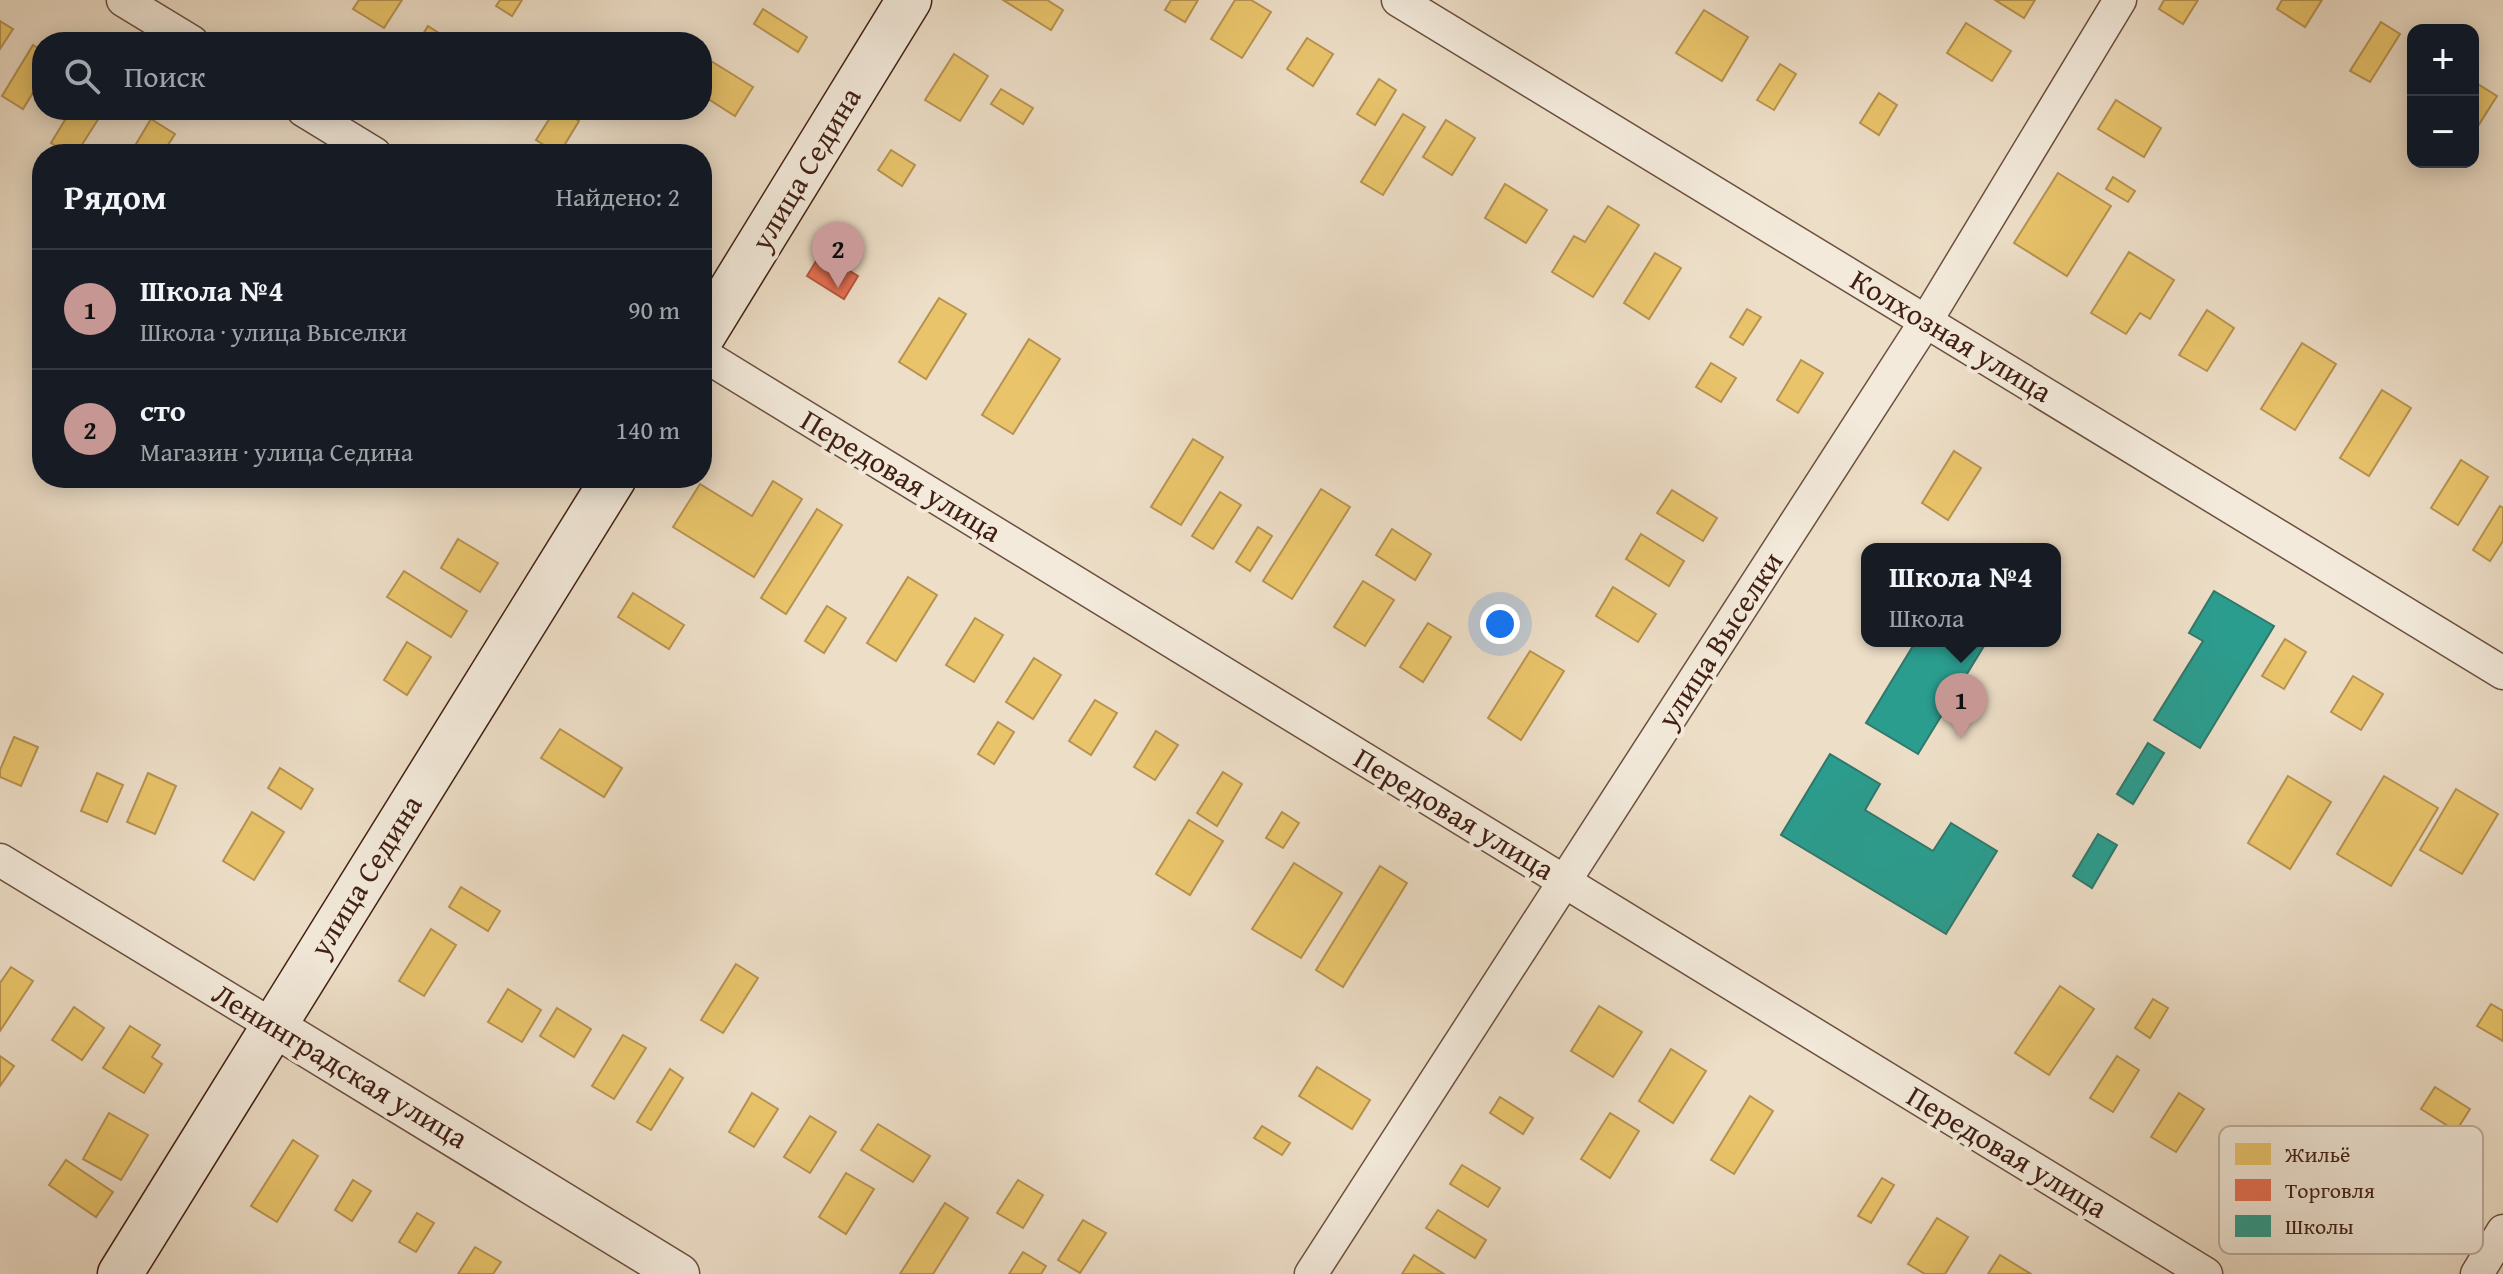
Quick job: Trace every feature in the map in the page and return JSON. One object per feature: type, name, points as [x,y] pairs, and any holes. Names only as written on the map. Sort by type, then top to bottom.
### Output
[{"type":"main road","name":"улица Седина","points":[[712,321],[909,0]]},
{"type":"main road","name":"улица Седина","points":[[120,1274],[608,488]]},
{"type":"street","points":[[123,0],[176,32]]},
{"type":"street","name":"Колхозная улица","points":[[1398,0],[2503,673]]},
{"type":"street","name":"улица Выселки","points":[[1311,1274],[1926,321],[2120,0]]},
{"type":"street","points":[[319,120],[359,144]]},
{"type":"street","name":"Передовая улица","points":[[712,360],[2206,1274]]},
{"type":"street","name":"Ленинградская улица","points":[[0,860],[679,1274]]},
{"type":"street","points":[[2477,1274],[2503,1231]]},
{"type":"building: Жильё","points":[[359,0],[402,0],[384,28],[353,9]]},
{"type":"building: Жильё","points":[[500,0],[522,0],[512,16],[496,6]]},
{"type":"building: Жильё","points":[[1003,0],[1047,0],[1063,10],[1051,30]]},
{"type":"building: Жильё","points":[[1171,0],[1198,0],[1185,22],[1165,10]]},
{"type":"building: Жильё","points":[[1235,0],[1251,0],[1271,12],[1242,58],[1211,39]]},
{"type":"building: Жильё","points":[[1995,0],[2035,0],[2024,18]]},
{"type":"building: Жильё","points":[[2164,0],[2198,0],[2183,24],[2159,9]]},
{"type":"building: Жильё","points":[[2282,0],[2322,0],[2305,27],[2277,9]]},
{"type":"building: Жильё","points":[[763,9],[807,37],[798,52],[754,24]]},
{"type":"building: Жильё","points":[[1704,10],[1748,37],[1722,81],[1676,53]]},
{"type":"building: Жильё","points":[[0,21],[13,29],[0,49]]},
{"type":"building: Жильё","points":[[2381,22],[2400,34],[2370,82],[2350,71]]},
{"type":"building: Жильё","points":[[1966,23],[2011,51],[1992,81],[1947,53]]},
{"type":"building: Жильё","points":[[1307,38],[1333,54],[1313,86],[1287,69]]},
{"type":"building: Жильё","points":[[32,47],[32,94],[23,109],[2,96]]},
{"type":"building: Жильё","points":[[954,54],[988,76],[960,121],[925,100]]},
{"type":"building: Жильё","points":[[712,62],[753,87],[735,116],[712,101]]},
{"type":"building: Жильё","points":[[1780,64],[1796,74],[1774,110],[1757,100]]},
{"type":"building: Жильё","points":[[1379,79],[1396,90],[1375,125],[1357,114]]},
{"type":"building: Жильё","points":[[2479,85],[2497,96],[2479,124]]},
{"type":"building: Жильё","points":[[1001,89],[1033,108],[1023,124],[991,104]]},
{"type":"building: Жильё","points":[[1879,93],[1897,105],[1879,135],[1860,123]]},
{"type":"building: Жильё","points":[[2116,100],[2161,128],[2144,157],[2098,129]]},
{"type":"building: Жильё","points":[[1403,114],[1425,127],[1383,195],[1361,182]]},
{"type":"building: Жильё","points":[[65,120],[98,120],[82,144],[51,143]]},
{"type":"building: Жильё","points":[[150,120],[175,134],[168,144],[136,144]]},
{"type":"building: Жильё","points":[[549,120],[579,121],[565,144],[543,144],[536,140]]},
{"type":"building: Жильё","points":[[1446,120],[1475,138],[1452,175],[1423,157]]},
{"type":"building: Жильё","points":[[891,150],[915,165],[902,186],[878,170]]},
{"type":"building: Жильё","points":[[2058,173],[2111,206],[2067,276],[2014,243]]},
{"type":"building: Жильё","points":[[2113,177],[2135,191],[2128,202],[2106,189]]},
{"type":"building: Жильё","points":[[1505,184],[1547,210],[1526,243],[1485,218]]},
{"type":"building: Жильё","points":[[1608,206],[1639,225],[1593,297],[1552,272],[1574,236],[1585,242]]},
{"type":"building: Жильё","points":[[2129,252],[2174,280],[2150,319],[2140,313],[2126,334],[2091,313]]},
{"type":"building: Жильё","points":[[1655,253],[1681,268],[1649,319],[1624,303]]},
{"type":"building: Жильё","points":[[939,298],[966,314],[926,379],[899,362]]},
{"type":"building: Жильё","points":[[1747,309],[1761,317],[1743,345],[1730,337]]},
{"type":"building: Жильё","points":[[2207,310],[2234,328],[2207,371],[2179,355]]},
{"type":"building: Жильё","points":[[1029,339],[1060,359],[1013,434],[982,415]]},
{"type":"building: Жильё","points":[[2302,343],[2336,364],[2295,430],[2261,409]]},
{"type":"building: Жильё","points":[[1801,360],[1823,373],[1798,413],[1777,400]]},
{"type":"building: Жильё","points":[[1711,363],[1736,378],[1721,402],[1696,387]]},
{"type":"building: Жильё","points":[[2382,390],[2411,408],[2369,476],[2340,458]]},
{"type":"building: Жильё","points":[[1193,439],[1223,457],[1181,525],[1151,507]]},
{"type":"building: Жильё","points":[[1954,451],[1981,468],[1948,520],[1922,503]]},
{"type":"building: Жильё","points":[[2461,460],[2488,477],[2458,525],[2431,508]]},
{"type":"building: Жильё","points":[[773,481],[802,499],[754,577],[673,527],[697,488],[706,488],[752,516]]},
{"type":"building: Жильё","points":[[1321,489],[1350,507],[1292,599],[1263,581]]},
{"type":"building: Жильё","points":[[1672,490],[1717,518],[1703,541],[1657,513]]},
{"type":"building: Жильё","points":[[1220,492],[1241,505],[1213,549],[1192,536]]},
{"type":"building: Жильё","points":[[2500,506],[2503,508],[2503,541],[2490,561],[2473,550]]},
{"type":"building: Жильё","points":[[817,509],[842,525],[786,614],[761,598]]},
{"type":"building: Жильё","points":[[1258,527],[1272,536],[1250,571],[1236,562]]},
{"type":"building: Жильё","points":[[1392,529],[1431,554],[1415,580],[1376,555]]},
{"type":"building: Жильё","points":[[1641,534],[1684,561],[1669,586],[1626,559]]},
{"type":"building: Жильё","points":[[458,539],[498,563],[480,592],[441,568]]},
{"type":"building: Жильё","points":[[404,571],[467,611],[451,637],[387,597]]},
{"type":"building: Жильё","points":[[908,577],[937,595],[896,661],[867,643]]},
{"type":"building: Жильё","points":[[1363,581],[1394,600],[1365,646],[1334,627]]},
{"type":"building: Жильё","points":[[1613,587],[1656,614],[1638,642],[1596,616]]},
{"type":"building: Жильё","points":[[633,593],[684,625],[669,649],[618,617]]},
{"type":"building: Жильё","points":[[827,606],[846,618],[824,653],[805,641]]},
{"type":"building: Жильё","points":[[975,618],[1003,635],[974,682],[946,665]]},
{"type":"building: Жильё","points":[[1428,623],[1451,637],[1423,682],[1400,667]]},
{"type":"building: Жильё","points":[[2285,639],[2306,652],[2284,689],[2262,676]]},
{"type":"building: Жильё","points":[[407,642],[431,657],[407,695],[384,680]]},
{"type":"building: Жильё","points":[[1530,651],[1564,671],[1521,740],[1488,718]]},
{"type":"building: Жильё","points":[[1034,658],[1061,675],[1033,719],[1006,702]]},
{"type":"building: Жильё","points":[[2353,676],[2383,694],[2361,730],[2331,712]]},
{"type":"building: Жильё","points":[[1095,700],[1117,713],[1091,755],[1069,741]]},
{"type":"building: Жильё","points":[[998,722],[1014,732],[994,764],[978,754]]},
{"type":"building: Жильё","points":[[560,729],[622,768],[604,797],[541,758]]},
{"type":"building: Жильё","points":[[1156,731],[1178,745],[1155,780],[1134,767]]},
{"type":"building: Жильё","points":[[14,737],[38,747],[21,786],[0,777]]},
{"type":"building: Жильё","points":[[280,768],[313,789],[301,809],[268,788]]},
{"type":"building: Жильё","points":[[1223,772],[1242,784],[1217,826],[1197,813]]},
{"type":"building: Жильё","points":[[97,773],[123,785],[107,822],[81,811]]},
{"type":"building: Жильё","points":[[148,773],[176,786],[155,834],[127,822]]},
{"type":"building: Жильё","points":[[2288,776],[2331,802],[2290,869],[2248,843]]},
{"type":"building: Жильё","points":[[2384,776],[2438,808],[2391,886],[2337,854]]},
{"type":"building: Жильё","points":[[2456,789],[2498,814],[2462,874],[2420,850]]},
{"type":"building: Жильё","points":[[252,812],[284,832],[254,880],[223,861]]},
{"type":"building: Жильё","points":[[1282,812],[1299,823],[1283,848],[1266,838]]},
{"type":"building: Жильё","points":[[1189,820],[1223,841],[1190,895],[1156,874]]},
{"type":"building: Жильё","points":[[1294,863],[1342,893],[1301,958],[1252,929]]},
{"type":"building: Жильё","points":[[1380,866],[1407,883],[1343,987],[1316,970]]},
{"type":"building: Жильё","points":[[461,887],[500,911],[488,931],[449,907]]},
{"type":"building: Жильё","points":[[431,929],[456,945],[424,996],[399,981]]},
{"type":"building: Жильё","points":[[736,964],[758,978],[723,1033],[701,1020]]},
{"type":"building: Жильё","points":[[11,967],[33,981],[0,1031],[0,983]]},
{"type":"building: Жильё","points":[[2060,986],[2094,1009],[2049,1075],[2015,1053]]},
{"type":"building: Жильё","points":[[508,989],[541,1010],[522,1042],[488,1022]]},
{"type":"building: Жильё","points":[[2153,999],[2168,1008],[2150,1038],[2135,1028]]},
{"type":"building: Жильё","points":[[2491,1004],[2503,1011],[2503,1041],[2477,1026]]},
{"type":"building: Жильё","points":[[1599,1006],[1642,1032],[1613,1077],[1571,1051]]},
{"type":"building: Жильё","points":[[74,1007],[104,1028],[82,1060],[52,1040]]},
{"type":"building: Жильё","points":[[557,1008],[591,1029],[574,1057],[540,1036]]},
{"type":"building: Жильё","points":[[130,1026],[160,1045],[152,1057],[162,1064],[144,1093],[103,1068]]},
{"type":"building: Жильё","points":[[623,1035],[646,1048],[614,1099],[592,1086]]},
{"type":"building: Жильё","points":[[1671,1049],[1706,1071],[1673,1123],[1639,1101]]},
{"type":"building: Жильё","points":[[0,1056],[14,1066],[0,1086]]},
{"type":"building: Жильё","points":[[2117,1056],[2139,1070],[2113,1112],[2090,1098]]},
{"type":"building: Жильё","points":[[1317,1067],[1370,1100],[1352,1129],[1299,1096]]},
{"type":"building: Жильё","points":[[670,1069],[683,1078],[651,1130],[637,1122]]},
{"type":"building: Жильё","points":[[2435,1087],[2470,1109],[2459,1126],[2448,1126],[2421,1109]]},
{"type":"building: Жильё","points":[[752,1093],[778,1109],[754,1147],[729,1132]]},
{"type":"building: Жильё","points":[[2179,1093],[2204,1109],[2176,1152],[2151,1137]]},
{"type":"building: Жильё","points":[[1750,1096],[1773,1111],[1734,1174],[1711,1160]]},
{"type":"building: Жильё","points":[[1500,1097],[1533,1118],[1523,1134],[1490,1113]]},
{"type":"building: Жильё","points":[[109,1113],[148,1135],[121,1180],[83,1159]]},
{"type":"building: Жильё","points":[[1610,1113],[1639,1131],[1610,1178],[1581,1159]]},
{"type":"building: Жильё","points":[[810,1116],[836,1132],[810,1173],[784,1157]]},
{"type":"building: Жильё","points":[[878,1124],[930,1156],[913,1182],[861,1150]]},
{"type":"building: Жильё","points":[[1262,1126],[1290,1143],[1282,1155],[1254,1138]]},
{"type":"building: Жильё","points":[[293,1140],[318,1156],[277,1222],[251,1206]]},
{"type":"building: Жильё","points":[[66,1160],[113,1192],[96,1217],[49,1185]]},
{"type":"building: Жильё","points":[[1462,1165],[1500,1188],[1488,1207],[1450,1184]]},
{"type":"building: Жильё","points":[[846,1173],[874,1189],[846,1234],[819,1217]]},
{"type":"building: Жильё","points":[[1882,1178],[1894,1185],[1871,1223],[1858,1216]]},
{"type":"building: Жильё","points":[[353,1180],[371,1191],[352,1221],[335,1210]]},
{"type":"building: Жильё","points":[[1018,1180],[1043,1195],[1023,1228],[997,1213]]},
{"type":"building: Жильё","points":[[945,1203],[968,1218],[933,1274],[900,1274]]},
{"type":"building: Жильё","points":[[1438,1210],[1486,1240],[1475,1258],[1426,1228]]},
{"type":"building: Жильё","points":[[417,1213],[434,1223],[416,1252],[399,1242]]},
{"type":"building: Жильё","points":[[1937,1218],[1968,1237],[1945,1274],[1925,1274],[1908,1264]]},
{"type":"building: Жильё","points":[[1083,1220],[1106,1233],[1080,1273],[1058,1260]]},
{"type":"building: Жильё","points":[[475,1247],[501,1262],[493,1274],[458,1274]]},
{"type":"building: Жильё","points":[[1023,1252],[1046,1266],[1041,1274],[1009,1274]]},
{"type":"building: Жильё","points":[[1414,1255],[1444,1274],[1402,1274]]},
{"type":"building: Жильё","points":[[2000,1255],[2031,1274],[1988,1274]]},
{"type":"building: Торговля","points":[[821,253],[858,276],[844,299],[807,276]]},
{"type":"building: Школы","points":[[2214,591],[2274,626],[2200,748],[2154,720],[2203,641],[2189,633]]},
{"type":"building: Школы","points":[[1912,647],[1983,647],[1918,754],[1866,723]]},
{"type":"building: Школы","points":[[2148,743],[2164,753],[2133,804],[2117,794]]},
{"type":"building: Школы","points":[[1830,754],[1880,784],[1865,810],[1933,851],[1951,823],[1997,851],[1946,934],[1781,835]]},
{"type":"building: Школы","points":[[2098,834],[2117,845],[2092,888],[2073,876]]},
{"type":"place","name":"сто","points":[[838,288]]},
{"type":"place","name":"Школа №4","points":[[1961,739]]}]
